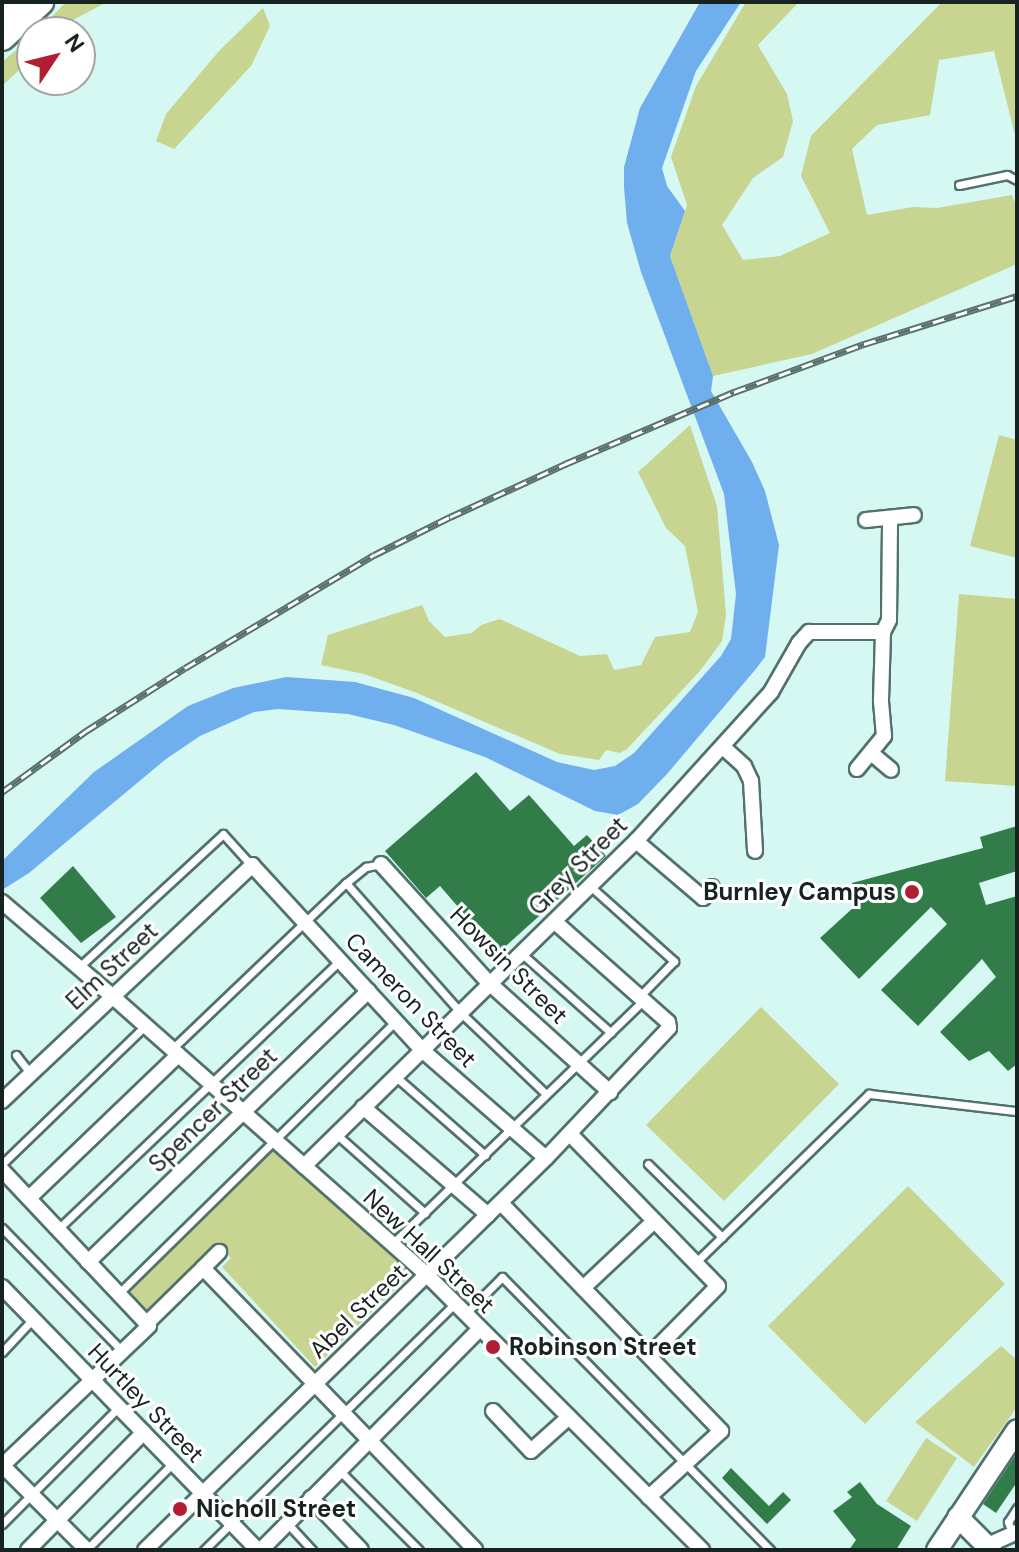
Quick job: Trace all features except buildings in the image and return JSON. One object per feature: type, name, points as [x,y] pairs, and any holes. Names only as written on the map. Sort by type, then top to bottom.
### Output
[{"type":"highway","points":[[2,7],[7,2]]},
{"type":"highway","points":[[2,37],[40,2]]},
{"type":"street","points":[[866,520],[890,520],[914,515]]},
{"type":"street","points":[[857,769],[884,736],[881,700],[883,632],[889,620],[890,520]]},
{"type":"street","name":"Grey Street","points":[[304,1166],[636,841],[771,692],[799,643],[809,632],[883,632]]},
{"type":"street","points":[[723,747],[744,766],[751,781],[755,851]]},
{"type":"street","points":[[871,753],[891,770]]},
{"type":"street","points":[[636,841],[703,898],[712,887]]},
{"type":"street","name":"Howsin Street","points":[[381,864],[490,983],[610,1092]]},
{"type":"street","name":"Cameron Street","points":[[252,865],[422,1050],[546,1158]]},
{"type":"street","name":"Elm Street","points":[[4,1094],[252,865]]},
{"type":"street","name":"New Hall Street","points":[[2,902],[427,1275],[702,1550]]},
{"type":"street","points":[[554,921],[641,999]]},
{"type":"street","name":"Spencer Street","points":[[88,1262],[240,1112],[369,991]]},
{"type":"street","name":"Abel Street","points":[[145,1550],[501,1203],[666,1033],[668,1022],[641,999]]},
{"type":"street","points":[[29,1198],[174,1053]]},
{"type":"street","points":[[363,1107],[488,1215]]},
{"type":"street","points":[[570,1134],[718,1286],[649,1356]]},
{"type":"street","points":[[2,1167],[148,1325]]},
{"type":"street","points":[[501,1203],[721,1431],[649,1497]]},
{"type":"street","points":[[583,1288],[654,1221]]},
{"type":"street","points":[[86,1550],[2,1466],[123,1352],[219,1252]]},
{"type":"street","points":[[203,1268],[475,1550]]},
{"type":"street","name":"Hurtley Street","points":[[2,1287],[259,1550]]},
{"type":"street","points":[[259,1550],[480,1329]]},
{"type":"street","points":[[493,1411],[531,1451],[569,1417]]},
{"type":"street","points":[[937,1550],[1017,1430]]},
{"type":"street","points":[[28,1550],[144,1432]]},
{"type":"street","points":[[311,1498],[361,1550]]},
{"type":"street","points":[[958,1517],[990,1547],[1015,1533]]},
{"type":"lane","points":[[959,185],[1007,175],[1017,180]]},
{"type":"lane","points":[[79,967],[223,834],[252,865]]},
{"type":"lane","points":[[174,1053],[346,883],[366,867],[381,864]]},
{"type":"lane","points":[[346,883],[461,1013],[546,1094]]},
{"type":"lane","points":[[392,1244],[611,1033],[674,961],[590,886]]},
{"type":"lane","points":[[521,953],[611,1033]]},
{"type":"lane","points":[[58,1230],[340,960]]},
{"type":"lane","points":[[118,1294],[396,1021]]},
{"type":"lane","points":[[2,1167],[145,1026]]},
{"type":"lane","points":[[16,1055],[30,1073]]},
{"type":"lane","points":[[395,1076],[485,1155]]},
{"type":"lane","points":[[695,1263],[869,1094],[1016,1111]]},
{"type":"lane","points":[[336,1134],[425,1213]]},
{"type":"lane","points":[[648,1164],[722,1237]]},
{"type":"lane","points":[[2,1228],[123,1352]]},
{"type":"lane","points":[[204,1550],[343,1412],[460,1308],[502,1277],[770,1550]]},
{"type":"lane","points":[[2,1352],[33,1319]]},
{"type":"lane","points":[[2,1524],[119,1407]]},
{"type":"lane","points":[[86,1550],[173,1463]]},
{"type":"lane","points":[[339,1470],[419,1550]]},
{"type":"lane","points":[[1015,1533],[1008,1522],[1017,1508]]},
{"type":"lane","points":[[287,1523],[312,1550]]},
{"type":"green space","points":[[66,2],[107,2],[80,16],[52,16]]},
{"type":"green space","points":[[746,2],[799,2],[758,45],[787,94],[793,121],[783,157],[753,178],[722,225],[743,260],[780,256],[830,233],[801,176],[811,136],[942,2],[1017,2],[1017,143],[994,51],[939,60],[930,115],[877,125],[852,149],[867,215],[913,207],[937,208],[1012,195],[1017,208],[1017,264],[812,354],[713,376],[670,256],[687,205],[671,157],[696,86]]},
{"type":"green space","points":[[263,8],[270,26],[251,66],[174,149],[156,141],[166,114],[219,51]]},
{"type":"green space","points":[[16,50],[16,73],[2,86],[2,62]]},
{"type":"green space","points":[[690,425],[717,506],[726,615],[722,641],[700,671],[627,749],[620,753],[606,750],[599,760],[560,754],[417,693],[364,674],[321,665],[328,635],[422,605],[429,621],[445,637],[472,633],[481,625],[500,619],[580,656],[607,654],[614,670],[641,665],[655,637],[690,632],[698,612],[685,546],[666,528],[638,472]]},
{"type":"green space","points":[[999,435],[1017,440],[1017,558],[970,546]]},
{"type":"green space","points":[[959,594],[1017,599],[1017,786],[945,781]]},
{"type":"green space","points":[[761,1007],[839,1084],[724,1201],[646,1125]]},
{"type":"green space","points":[[272,1150],[413,1272],[315,1367],[222,1267],[231,1258],[219,1246],[151,1313],[128,1291]]},
{"type":"green space","points":[[908,1186],[1005,1284],[865,1424],[768,1326]]},
{"type":"green space","points":[[1001,1346],[1017,1360],[1017,1407],[974,1467],[915,1422]]},
{"type":"green space","points":[[926,1438],[957,1458],[917,1521],[886,1501]]},
{"type":"water","points":[[700,2],[741,2],[696,71],[662,168],[667,186],[685,211],[670,256],[713,376],[711,391],[765,491],[779,545],[765,657],[755,670],[667,774],[638,804],[618,815],[595,811],[485,757],[394,725],[348,714],[278,709],[254,712],[200,736],[166,759],[29,873],[2,890],[2,861],[94,772],[188,706],[233,688],[286,677],[355,682],[414,698],[557,762],[594,770],[615,766],[634,753],[721,656],[731,639],[736,594],[724,494],[641,272],[627,223],[624,187],[624,167],[640,108]]},
{"type":"railway","points":[[2,792],[86,731],[185,668],[374,555],[450,517],[734,392],[864,344],[1017,296]]},
{"type":"place","name":"Burnley Campus","points":[[912,892]]},
{"type":"place","name":"Robinson Street","points":[[493,1347]]},
{"type":"place","name":"Nicholl Street","points":[[180,1509]]}]
